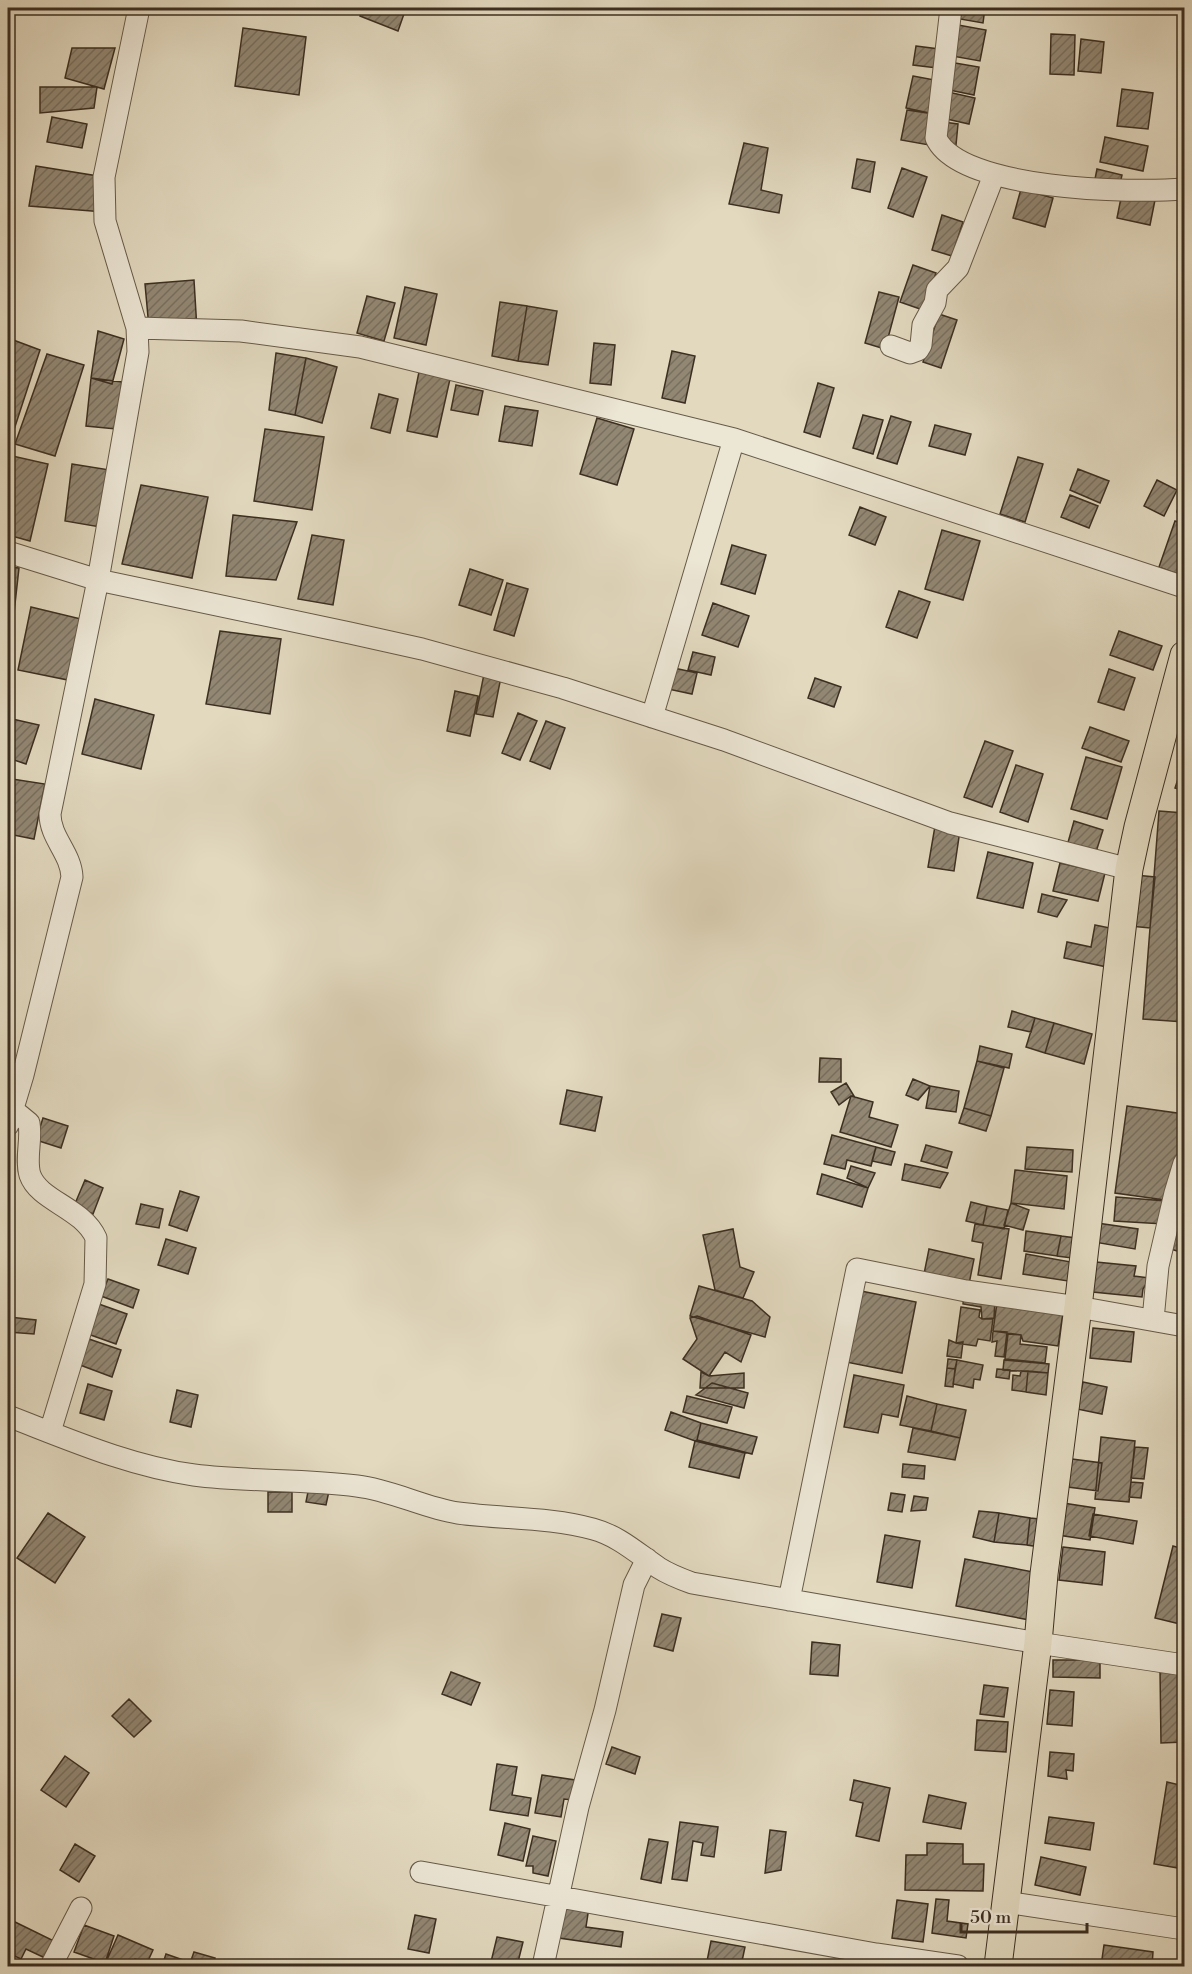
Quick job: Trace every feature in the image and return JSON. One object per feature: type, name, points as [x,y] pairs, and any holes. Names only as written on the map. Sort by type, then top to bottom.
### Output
[{"type":"main road","points":[[998,1966],[1129,869],[1137,827],[1185,656]]},
{"type":"street","points":[[50,1432],[95,1284],[96,1238],[83,1219],[38,1187],[30,1175],[29,1123],[10,1117],[23,1075],[72,877],[70,861],[52,831],[50,814],[98,580],[138,352],[137,328],[105,221],[104,177],[139,8]]},
{"type":"street","points":[[951,8],[936,138],[940,147],[949,156],[994,174],[1067,188],[1119,191],[1185,189]]},
{"type":"street","points":[[891,346],[910,353],[918,350],[921,345],[923,325],[935,303],[937,290],[958,268],[994,174]]},
{"type":"street","points":[[137,328],[241,331],[360,347],[734,439],[1185,587]]},
{"type":"street","points":[[652,717],[734,439]]},
{"type":"street","points":[[8,552],[98,580],[422,649],[563,688],[724,740],[950,823],[1129,869]]},
{"type":"street","points":[[1153,1320],[1158,1266],[1175,1193],[1185,1163]]},
{"type":"street","points":[[789,1600],[857,1269],[966,1291],[1078,1307],[1185,1326]]},
{"type":"street","points":[[8,1416],[151,1467],[193,1475],[359,1486],[397,1494],[456,1513],[573,1524],[616,1538],[674,1577],[692,1583],[1038,1643],[1185,1665]]},
{"type":"street","points":[[543,1966],[578,1807],[605,1710],[634,1584],[647,1559]]},
{"type":"street","points":[[421,1872],[876,1954],[957,1966]]},
{"type":"street","points":[[1006,1902],[1185,1929]]},
{"type":"street","points":[[51,1966],[81,1908]]},
{"type":"building","points":[[363,8],[398,8],[405,11],[398,31],[360,16]]},
{"type":"building","points":[[962,8],[985,8],[983,23],[960,19]]},
{"type":"building","points":[[958,25],[986,30],[980,61],[952,56]]},
{"type":"building","points":[[243,28],[306,37],[299,95],[235,86]]},
{"type":"building","points":[[1051,34],[1075,35],[1074,75],[1050,74]]},
{"type":"building","points":[[1081,39],[1104,42],[1101,73],[1078,71]]},
{"type":"building","points":[[916,46],[939,49],[937,68],[913,65]]},
{"type":"building","points":[[72,48],[115,48],[104,89],[65,78]]},
{"type":"building","points":[[955,63],[979,67],[974,95],[949,90]]},
{"type":"building","points":[[913,76],[940,81],[934,114],[906,108]]},
{"type":"building","points":[[40,87],[97,87],[94,108],[40,113]]},
{"type":"building","points":[[1122,89],[1153,93],[1148,129],[1117,126]]},
{"type":"building","points":[[948,92],[975,98],[969,124],[942,118]]},
{"type":"building","points":[[907,110],[934,114],[929,145],[901,140]]},
{"type":"building","points":[[52,117],[87,124],[82,148],[47,142]]},
{"type":"building","points":[[943,122],[958,124],[956,145],[940,143]]},
{"type":"building","points":[[1105,137],[1148,146],[1143,171],[1100,162]]},
{"type":"building","points":[[744,143],[768,148],[761,190],[782,195],[779,213],[729,204]]},
{"type":"building","points":[[1180,148],[1184,148],[1184,169],[1179,169]]},
{"type":"building","points":[[857,159],[875,162],[870,192],[852,188]]},
{"type":"building","points":[[36,166],[104,177],[104,212],[29,206]]},
{"type":"building","points":[[902,168],[927,177],[913,217],[888,208]]},
{"type":"building","points":[[1097,169],[1122,175],[1119,188],[1093,189]]},
{"type":"building","points":[[1021,189],[1053,198],[1045,227],[1013,218]]},
{"type":"building","points":[[1122,193],[1155,200],[1150,225],[1117,218]]},
{"type":"building","points":[[942,215],[963,222],[952,256],[932,250]]},
{"type":"building","points":[[913,265],[936,273],[923,310],[900,302]]},
{"type":"building","points":[[194,280],[197,330],[149,328],[145,284]]},
{"type":"building","points":[[405,287],[437,294],[426,345],[394,338]]},
{"type":"building","points":[[879,292],[899,297],[885,349],[865,343]]},
{"type":"building","points":[[367,296],[395,303],[384,341],[357,333]]},
{"type":"building","points":[[500,302],[527,306],[518,361],[492,356]]},
{"type":"building","points":[[527,306],[557,311],[548,365],[518,361]]},
{"type":"building","points":[[939,314],[957,320],[941,368],[923,362]]},
{"type":"building","points":[[98,331],[124,339],[112,384],[91,378]]},
{"type":"building","points":[[8,338],[40,350],[10,442],[8,442]]},
{"type":"building","points":[[594,343],[615,345],[611,385],[590,383]]},
{"type":"building","points":[[672,351],[695,356],[685,403],[662,398]]},
{"type":"building","points":[[276,353],[306,358],[295,415],[269,410]]},
{"type":"building","points":[[47,354],[84,365],[55,456],[15,444]]},
{"type":"building","points":[[306,358],[337,367],[322,423],[295,415]]},
{"type":"building","points":[[419,372],[450,379],[437,437],[407,431]]},
{"type":"building","points":[[91,378],[122,382],[116,429],[86,426]]},
{"type":"building","points":[[818,383],[834,388],[820,437],[804,432]]},
{"type":"building","points":[[456,385],[483,391],[478,415],[451,410]]},
{"type":"building","points":[[379,394],[398,399],[390,433],[371,428]]},
{"type":"building","points":[[505,406],[538,411],[532,446],[499,441]]},
{"type":"building","points":[[863,415],[883,420],[873,454],[853,448]]},
{"type":"building","points":[[891,416],[911,422],[897,464],[877,458]]},
{"type":"building","points":[[597,418],[634,429],[617,485],[580,474]]},
{"type":"building","points":[[935,425],[971,434],[965,455],[929,446]]},
{"type":"building","points":[[265,429],[324,437],[312,510],[254,501]]},
{"type":"building","points":[[8,455],[48,464],[30,541],[8,535]]},
{"type":"building","points":[[1018,457],[1043,464],[1025,522],[1000,514]]},
{"type":"building","points":[[72,464],[110,470],[100,527],[65,521]]},
{"type":"building","points":[[1078,469],[1109,481],[1100,503],[1070,490]]},
{"type":"building","points":[[1157,480],[1177,490],[1164,516],[1144,506]]},
{"type":"building","points":[[141,485],[208,497],[192,578],[122,564]]},
{"type":"building","points":[[1184,485],[1184,514],[1177,512]]},
{"type":"building","points":[[1070,495],[1098,506],[1089,528],[1061,517]]},
{"type":"building","points":[[860,507],[886,517],[875,545],[849,535]]},
{"type":"building","points":[[233,515],[297,522],[276,580],[226,576]]},
{"type":"building","points":[[1175,521],[1184,524],[1184,577],[1159,567]]},
{"type":"building","points":[[942,530],[980,541],[963,600],[925,589]]},
{"type":"building","points":[[312,535],[344,540],[333,605],[298,599]]},
{"type":"building","points":[[732,545],[766,555],[755,594],[721,584]]},
{"type":"building","points":[[8,567],[19,568],[14,613],[8,613]]},
{"type":"building","points":[[470,569],[503,580],[491,615],[459,605]]},
{"type":"building","points":[[507,583],[528,589],[514,636],[494,630]]},
{"type":"building","points":[[899,591],[930,602],[917,638],[886,627]]},
{"type":"building","points":[[713,603],[749,616],[738,647],[702,635]]},
{"type":"building","points":[[31,607],[81,619],[68,680],[18,670]]},
{"type":"building","points":[[220,631],[281,639],[270,714],[206,704]]},
{"type":"building","points":[[1119,631],[1162,646],[1153,670],[1110,655]]},
{"type":"building","points":[[693,652],[715,657],[711,675],[688,670]]},
{"type":"building","points":[[674,668],[697,673],[692,694],[668,689]]},
{"type":"building","points":[[1109,669],[1135,678],[1124,710],[1098,702]]},
{"type":"building","points":[[484,674],[501,677],[493,717],[476,714]]},
{"type":"building","points":[[815,678],[841,687],[834,707],[808,698]]},
{"type":"building","points":[[455,691],[478,696],[470,736],[447,731]]},
{"type":"building","points":[[95,699],[154,715],[141,769],[82,754]]},
{"type":"building","points":[[518,713],[537,721],[520,760],[502,753]]},
{"type":"building","points":[[8,718],[39,725],[26,764],[8,758]]},
{"type":"building","points":[[546,721],[565,728],[550,769],[530,761]]},
{"type":"building","points":[[1090,727],[1129,741],[1121,762],[1082,748]]},
{"type":"building","points":[[985,741],[1013,751],[992,807],[964,797]]},
{"type":"building","points":[[1086,757],[1122,767],[1107,819],[1071,809]]},
{"type":"building","points":[[1184,761],[1184,791],[1175,788]]},
{"type":"building","points":[[1016,765],[1043,774],[1028,822],[1000,812]]},
{"type":"building","points":[[12,779],[45,784],[34,839],[8,834],[8,803]]},
{"type":"building","points":[[1159,811],[1184,813],[1184,1022],[1143,1019]]},
{"type":"building","points":[[1074,821],[1103,830],[1095,855],[1067,846]]},
{"type":"building","points":[[935,826],[960,830],[954,871],[928,867]]},
{"type":"building","points":[[988,852],[1033,863],[1023,908],[977,898]]},
{"type":"building","points":[[1060,863],[1105,873],[1098,901],[1053,891]]},
{"type":"building","points":[[1135,875],[1155,877],[1150,928],[1130,926]]},
{"type":"building","points":[[1042,894],[1067,900],[1057,917],[1038,912]]},
{"type":"building","points":[[1095,925],[1115,929],[1107,967],[1064,958],[1067,942],[1091,947]]},
{"type":"building","points":[[1012,1011],[1035,1018],[1031,1032],[1008,1027]]},
{"type":"building","points":[[1035,1018],[1054,1023],[1045,1053],[1026,1047]]},
{"type":"building","points":[[1054,1023],[1092,1034],[1084,1064],[1045,1053]]},
{"type":"building","points":[[980,1046],[1012,1054],[1009,1068],[977,1061]]},
{"type":"building","points":[[820,1058],[841,1059],[841,1082],[819,1082]]},
{"type":"building","points":[[977,1061],[1004,1068],[991,1116],[964,1108]]},
{"type":"building","points":[[913,1079],[930,1086],[918,1100],[906,1095]]},
{"type":"building","points":[[846,1083],[854,1096],[839,1105],[831,1092]]},
{"type":"building","points":[[930,1086],[959,1091],[956,1112],[926,1108]]},
{"type":"building","points":[[567,1090],[602,1097],[595,1131],[560,1124]]},
{"type":"building","points":[[851,1096],[873,1102],[869,1117],[898,1125],[891,1147],[840,1132]]},
{"type":"building","points":[[1127,1106],[1184,1114],[1172,1201],[1115,1193]]},
{"type":"building","points":[[964,1108],[991,1116],[986,1131],[959,1123]]},
{"type":"building","points":[[43,1118],[68,1126],[61,1148],[36,1140]]},
{"type":"building","points":[[832,1135],[876,1147],[871,1166],[847,1160],[845,1169],[824,1164]]},
{"type":"building","points":[[926,1145],[952,1152],[947,1168],[921,1161]]},
{"type":"building","points":[[876,1147],[895,1152],[891,1165],[872,1161]]},
{"type":"building","points":[[1027,1147],[1073,1150],[1072,1172],[1025,1169]]},
{"type":"building","points":[[905,1164],[948,1173],[940,1188],[902,1180]]},
{"type":"building","points":[[851,1166],[875,1173],[868,1188],[847,1178]]},
{"type":"building","points":[[1015,1170],[1067,1176],[1064,1209],[1011,1203]]},
{"type":"building","points":[[822,1174],[868,1188],[862,1207],[817,1194]]},
{"type":"building","points":[[85,1180],[103,1188],[93,1214],[74,1206]]},
{"type":"building","points":[[180,1191],[199,1197],[187,1231],[169,1225]]},
{"type":"building","points":[[1184,1195],[1184,1253],[1167,1248]]},
{"type":"building","points":[[1116,1197],[1166,1201],[1164,1224],[1114,1221]]},
{"type":"building","points":[[971,1202],[987,1206],[983,1225],[966,1221]]},
{"type":"building","points":[[1011,1203],[1029,1210],[1023,1230],[1004,1225]]},
{"type":"building","points":[[141,1204],[163,1209],[159,1228],[136,1224]]},
{"type":"building","points":[[987,1206],[1008,1210],[1004,1229],[983,1225]]},
{"type":"building","points":[[1097,1223],[1138,1229],[1135,1249],[1094,1242]]},
{"type":"building","points":[[975,1224],[1009,1229],[1001,1279],[978,1275],[983,1243],[972,1241]]},
{"type":"building","points":[[733,1229],[740,1267],[754,1272],[743,1298],[715,1290],[703,1235]]},
{"type":"building","points":[[1026,1231],[1061,1236],[1057,1256],[1024,1251]]},
{"type":"building","points":[[1061,1236],[1076,1238],[1072,1258],[1057,1256]]},
{"type":"building","points":[[166,1239],[196,1248],[188,1274],[158,1265]]},
{"type":"building","points":[[929,1249],[974,1259],[969,1284],[924,1274]]},
{"type":"building","points":[[1026,1254],[1071,1262],[1068,1281],[1023,1274]]},
{"type":"building","points":[[1096,1262],[1136,1266],[1134,1276],[1150,1278],[1143,1289],[1142,1297],[1093,1292]]},
{"type":"building","points":[[108,1279],[139,1290],[133,1308],[101,1296]]},
{"type":"building","points":[[699,1286],[752,1301],[770,1317],[765,1337],[690,1316]]},
{"type":"building","points":[[861,1291],[916,1302],[902,1373],[846,1362]]},
{"type":"building","points":[[964,1294],[995,1299],[994,1318],[982,1319],[981,1307],[963,1304]]},
{"type":"building","points":[[998,1296],[1064,1306],[1058,1346],[1023,1341],[1021,1335],[993,1331]]},
{"type":"building","points":[[96,1303],[127,1314],[116,1344],[85,1333]]},
{"type":"building","points":[[961,1307],[980,1310],[979,1317],[982,1319],[993,1319],[990,1341],[978,1339],[976,1346],[956,1343]]},
{"type":"building","points":[[697,1316],[751,1335],[741,1362],[725,1352],[709,1376],[683,1359],[697,1339],[690,1318]]},
{"type":"building","points":[[9,1317],[36,1320],[34,1334],[8,1332]]},
{"type":"building","points":[[1093,1328],[1134,1332],[1131,1362],[1090,1358]]},
{"type":"building","points":[[993,1331],[1007,1332],[1004,1357],[995,1356],[997,1341],[992,1342]]},
{"type":"building","points":[[1008,1334],[1021,1335],[1020,1344],[1047,1347],[1045,1363],[1005,1359]]},
{"type":"building","points":[[89,1339],[121,1350],[112,1377],[80,1365]]},
{"type":"building","points":[[949,1340],[956,1343],[963,1342],[961,1358],[947,1356]]},
{"type":"building","points":[[948,1359],[957,1360],[955,1369],[947,1368]]},
{"type":"building","points":[[957,1360],[983,1365],[980,1380],[974,1379],[973,1388],[953,1384]]},
{"type":"building","points":[[1004,1360],[1049,1364],[1048,1373],[1003,1370]]},
{"type":"building","points":[[947,1368],[955,1369],[953,1387],[945,1386]]},
{"type":"building","points":[[997,1369],[1010,1370],[1009,1379],[996,1377]]},
{"type":"building","points":[[1021,1371],[1028,1371],[1026,1392],[1012,1390],[1013,1375],[1020,1376]]},
{"type":"building","points":[[1028,1371],[1048,1373],[1046,1395],[1026,1392]]},
{"type":"building","points":[[701,1372],[709,1376],[744,1373],[744,1388],[700,1388]]},
{"type":"building","points":[[854,1375],[904,1385],[898,1417],[882,1414],[878,1433],[844,1427]]},
{"type":"building","points":[[1083,1382],[1107,1387],[1102,1414],[1077,1409]]},
{"type":"building","points":[[712,1383],[748,1393],[744,1408],[696,1395]]},
{"type":"building","points":[[88,1384],[112,1391],[104,1420],[80,1413]]},
{"type":"building","points":[[177,1390],[198,1395],[191,1427],[170,1422]]},
{"type":"building","points":[[687,1396],[732,1407],[727,1423],[683,1412]]},
{"type":"building","points":[[907,1396],[937,1404],[931,1431],[900,1425]]},
{"type":"building","points":[[937,1404],[966,1410],[960,1438],[931,1431]]},
{"type":"building","points":[[671,1412],[701,1423],[697,1440],[665,1430]]},
{"type":"building","points":[[701,1423],[757,1437],[752,1454],[697,1440]]},
{"type":"building","points":[[913,1428],[960,1438],[955,1460],[908,1452]]},
{"type":"building","points":[[1101,1437],[1135,1441],[1129,1502],[1095,1499]]},
{"type":"building","points":[[695,1441],[745,1453],[739,1478],[689,1467]]},
{"type":"building","points":[[1135,1447],[1148,1448],[1144,1479],[1131,1478]]},
{"type":"building","points":[[1072,1459],[1102,1463],[1098,1491],[1068,1487]]},
{"type":"building","points":[[903,1464],[925,1466],[924,1479],[902,1477]]},
{"type":"building","points":[[1131,1482],[1143,1483],[1141,1498],[1129,1497]]},
{"type":"building","points":[[309,1487],[329,1491],[326,1505],[306,1502]]},
{"type":"building","points":[[268,1492],[292,1492],[292,1512],[268,1512]]},
{"type":"building","points":[[891,1493],[905,1495],[902,1512],[888,1510]]},
{"type":"building","points":[[914,1496],[928,1498],[926,1510],[911,1511]]},
{"type":"building","points":[[1063,1503],[1095,1508],[1090,1540],[1058,1535]]},
{"type":"building","points":[[979,1511],[999,1513],[994,1542],[973,1537]]},
{"type":"building","points":[[48,1513],[85,1537],[55,1583],[17,1558]]},
{"type":"building","points":[[999,1513],[1030,1518],[1027,1545],[994,1542]]},
{"type":"building","points":[[1093,1514],[1137,1521],[1133,1544],[1089,1536]]},
{"type":"building","points":[[1030,1518],[1049,1520],[1046,1548],[1027,1545]]},
{"type":"building","points":[[885,1535],[920,1541],[912,1588],[877,1582]]},
{"type":"building","points":[[1173,1546],[1184,1549],[1184,1625],[1155,1618]]},
{"type":"building","points":[[1063,1547],[1105,1552],[1102,1585],[1059,1580]]},
{"type":"building","points":[[965,1559],[1044,1574],[1035,1621],[956,1606]]},
{"type":"building","points":[[662,1614],[681,1618],[673,1651],[654,1646]]},
{"type":"building","points":[[812,1642],[840,1645],[838,1676],[810,1674]]},
{"type":"building","points":[[1053,1660],[1100,1660],[1100,1678],[1053,1677]]},
{"type":"building","points":[[1160,1670],[1184,1670],[1184,1742],[1161,1743]]},
{"type":"building","points":[[451,1672],[480,1683],[471,1705],[442,1694]]},
{"type":"building","points":[[984,1685],[1008,1688],[1004,1717],[980,1714]]},
{"type":"building","points":[[1050,1690],[1074,1692],[1072,1726],[1047,1724]]},
{"type":"building","points":[[129,1699],[151,1721],[134,1737],[112,1716]]},
{"type":"building","points":[[977,1720],[1008,1722],[1006,1752],[975,1750]]},
{"type":"building","points":[[612,1747],[640,1757],[635,1774],[606,1764]]},
{"type":"building","points":[[1050,1752],[1074,1754],[1073,1771],[1066,1770],[1067,1779],[1048,1776]]},
{"type":"building","points":[[65,1756],[89,1773],[66,1807],[41,1790]]},
{"type":"building","points":[[497,1764],[517,1767],[512,1795],[531,1798],[528,1816],[490,1810]]},
{"type":"building","points":[[542,1775],[575,1780],[572,1800],[564,1799],[561,1817],[535,1813]]},
{"type":"building","points":[[854,1780],[890,1788],[879,1841],[856,1836],[863,1803],[850,1800]]},
{"type":"building","points":[[1167,1782],[1184,1786],[1184,1869],[1154,1864]]},
{"type":"building","points":[[929,1795],[966,1803],[961,1829],[923,1822]]},
{"type":"building","points":[[1049,1817],[1094,1823],[1090,1850],[1045,1843]]},
{"type":"building","points":[[680,1822],[718,1827],[714,1857],[701,1855],[703,1843],[693,1841],[687,1881],[672,1879]]},
{"type":"building","points":[[505,1823],[530,1829],[523,1861],[498,1855]]},
{"type":"building","points":[[770,1830],[786,1832],[781,1870],[765,1873]]},
{"type":"building","points":[[533,1836],[556,1841],[548,1876],[533,1873],[533,1866],[526,1866]]},
{"type":"building","points":[[649,1839],[668,1842],[661,1883],[641,1879]]},
{"type":"building","points":[[927,1843],[963,1844],[963,1864],[984,1864],[983,1891],[905,1890],[906,1855],[927,1855]]},
{"type":"building","points":[[75,1844],[95,1856],[79,1882],[60,1870]]},
{"type":"building","points":[[1041,1857],[1086,1867],[1080,1895],[1035,1885]]},
{"type":"building","points":[[936,1899],[949,1900],[947,1921],[968,1924],[966,1938],[932,1933]]},
{"type":"building","points":[[897,1900],[928,1904],[923,1942],[892,1938]]},
{"type":"building","points":[[563,1904],[589,1907],[586,1927],[623,1932],[621,1947],[559,1938]]},
{"type":"building","points":[[415,1915],[436,1919],[429,1953],[408,1949]]},
{"type":"building","points":[[13,1921],[54,1941],[45,1958],[26,1949],[21,1959],[8,1953],[8,1932]]},
{"type":"building","points":[[84,1925],[114,1936],[105,1963],[74,1952]]},
{"type":"building","points":[[1182,1932],[1184,1933],[1184,1966],[1177,1966]]},
{"type":"building","points":[[118,1935],[153,1950],[147,1963],[135,1959],[132,1966],[117,1966],[106,1962]]},
{"type":"building","points":[[497,1937],[523,1942],[517,1966],[490,1966]]},
{"type":"building","points":[[711,1941],[745,1947],[741,1966],[706,1966]]},
{"type":"building","points":[[1104,1945],[1153,1952],[1152,1966],[1101,1966]]},
{"type":"building","points":[[194,1952],[215,1958],[213,1966],[189,1966]]},
{"type":"building","points":[[166,1954],[186,1961],[184,1966],[162,1966]]}]
